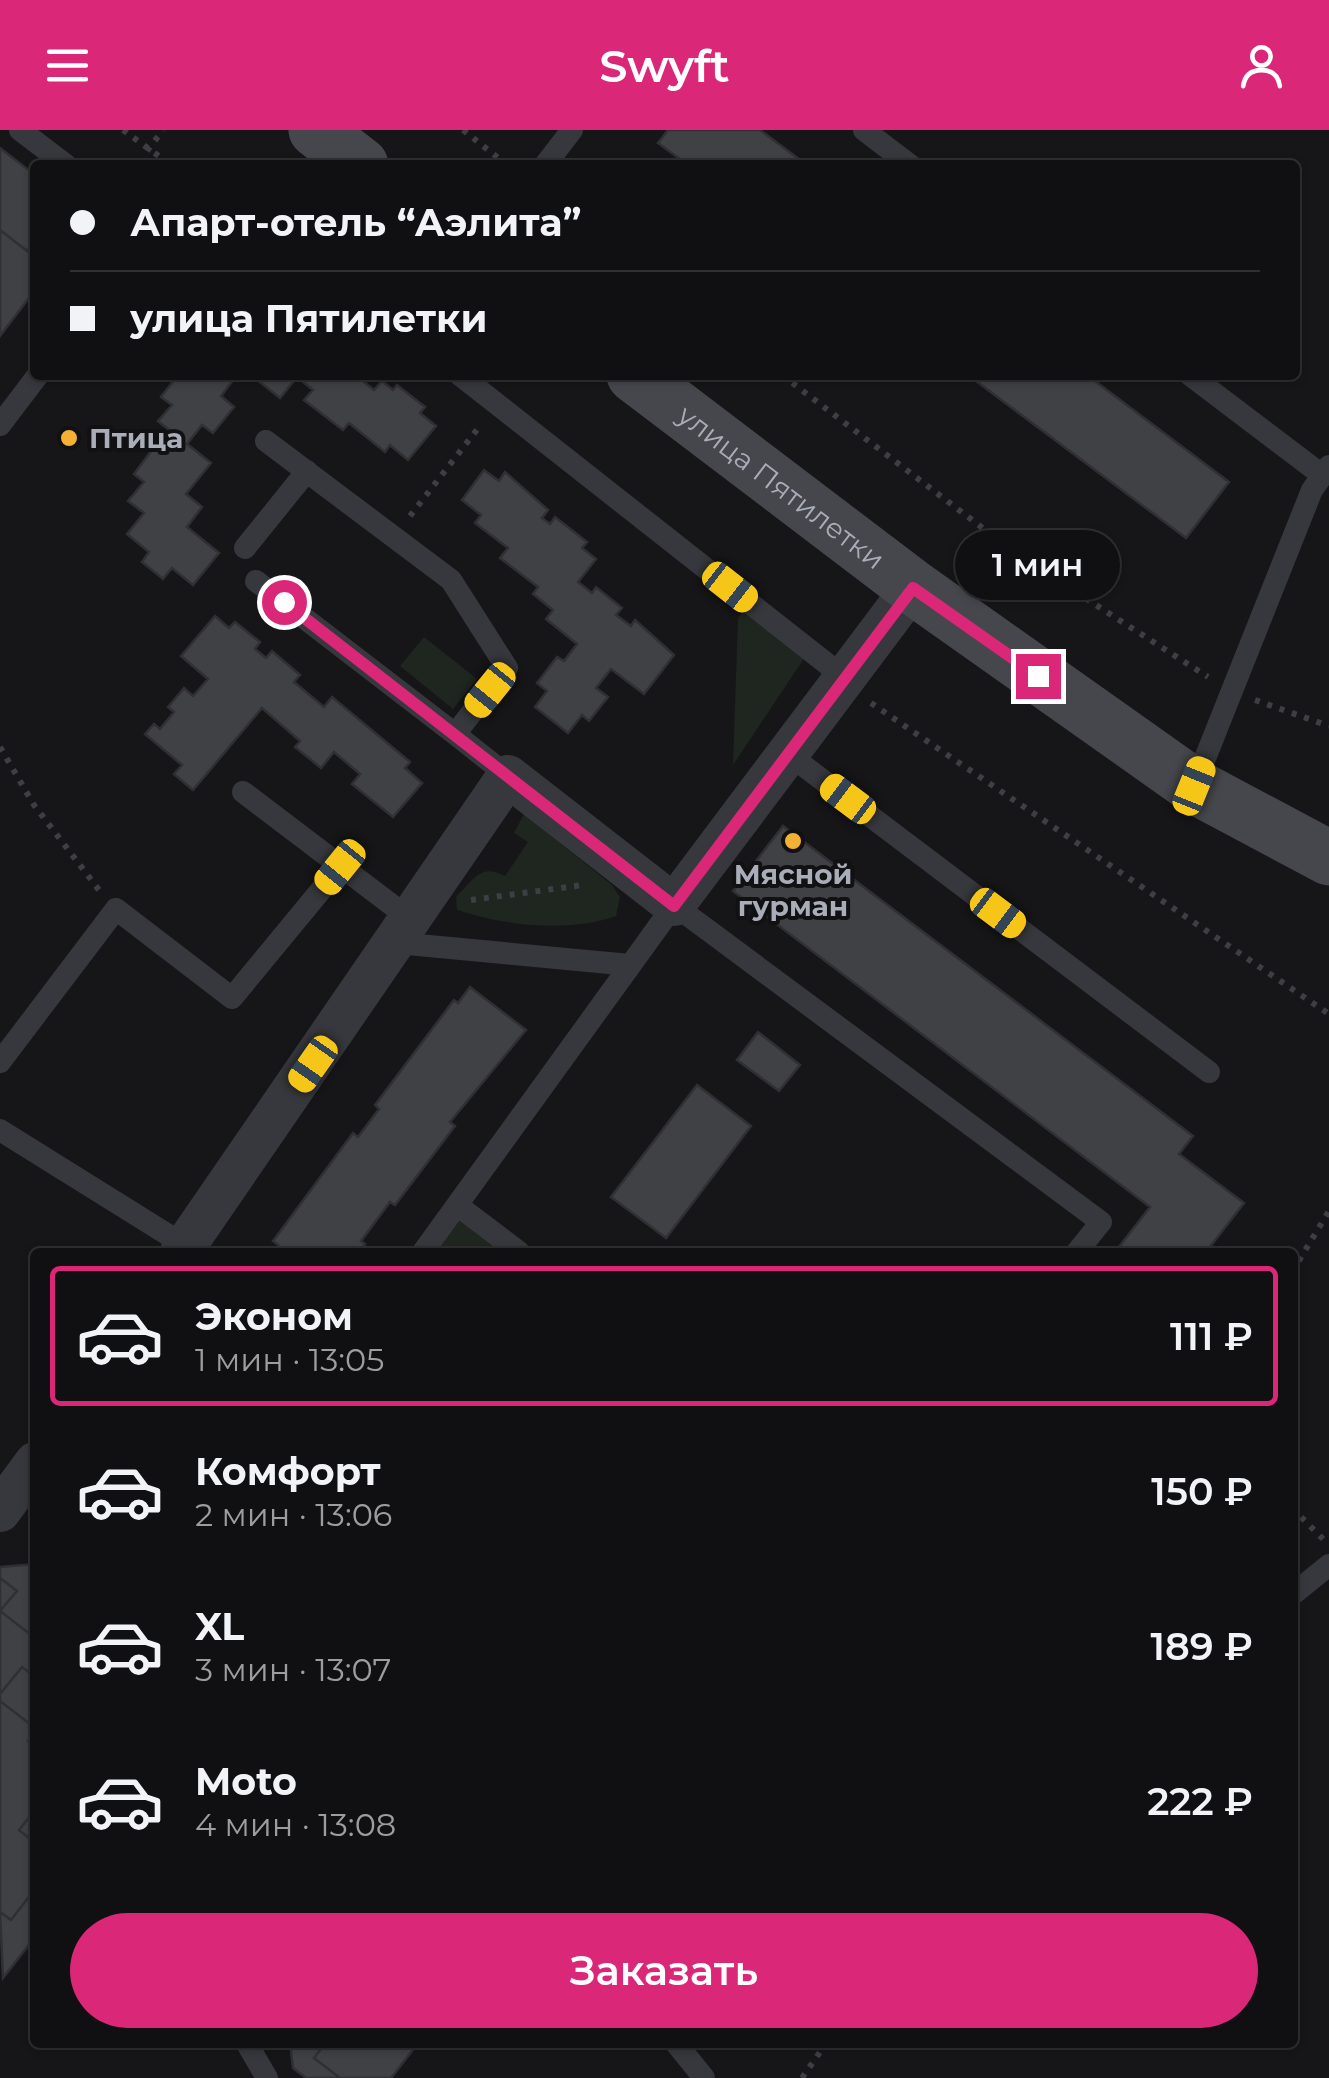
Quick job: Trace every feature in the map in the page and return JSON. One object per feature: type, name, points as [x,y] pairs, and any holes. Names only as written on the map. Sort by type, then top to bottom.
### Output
[{"type":"main road","points":[[316,130],[355,160]]},
{"type":"main road","name":"улица Пятилетки","points":[[641,380],[913,588],[1194,786],[1329,858]]},
{"type":"street","points":[[185,1248],[412,922],[508,776],[674,906],[913,588]]},
{"type":"street","points":[[14,1509],[30,1474]]},
{"type":"lane","points":[[20,130],[59,160]]},
{"type":"lane","points":[[549,160],[572,130]]},
{"type":"lane","points":[[864,130],[903,160]]},
{"type":"lane","points":[[0,425],[34,380]]},
{"type":"lane","points":[[466,380],[845,678]]},
{"type":"lane","points":[[1194,786],[1312,490],[1326,470],[1197,380]]},
{"type":"lane","points":[[266,440],[452,580],[507,668],[455,734]]},
{"type":"lane","points":[[244,548],[307,470]]},
{"type":"lane","points":[[256,581],[508,776]]},
{"type":"lane","points":[[788,754],[1209,1072]]},
{"type":"lane","points":[[243,792],[412,922],[630,966]]},
{"type":"lane","points":[[0,1062],[116,909],[232,998],[340,867]]},
{"type":"lane","points":[[425,1248],[674,906],[1101,1222],[1080,1248]]},
{"type":"lane","points":[[0,1130],[182,1248]]},
{"type":"lane","points":[[457,1205],[514,1248]]},
{"type":"lane","points":[[1298,1590],[1329,1564]]},
{"type":"lane","points":[[250,2048],[267,2078]]},
{"type":"lane","points":[[680,2048],[704,2078]]},
{"type":"path","points":[[123,130],[162,160]]},
{"type":"path","points":[[147,151],[162,130]]},
{"type":"path","points":[[462,130],[501,160]]},
{"type":"path","points":[[789,380],[1018,555],[1232,692],[1329,726]]},
{"type":"path","points":[[394,536],[497,404]]},
{"type":"path","points":[[845,678],[864,698],[1329,1014]]},
{"type":"path","points":[[0,747],[34,804],[116,909]]},
{"type":"path","points":[[412,922],[633,876]]},
{"type":"path","points":[[1298,1262],[1329,1211]]},
{"type":"path","points":[[1298,1514],[1329,1545]]},
{"type":"path","points":[[802,2078],[823,2048]]},
{"type":"shaded area","points":[[745,607],[805,657],[733,765],[738,618]]},
{"type":"shaded area","points":[[424,637],[477,679],[453,709],[400,666]]},
{"type":"shaded area","points":[[524,814],[612,885],[620,897],[616,916],[557,926],[496,920],[457,910],[456,897],[478,875],[490,871],[505,876],[528,842],[514,833]]},
{"type":"shaded area","points":[[457,1205],[514,1248],[426,1248]]},
{"type":"building","points":[[668,130],[760,130],[800,160],[681,160],[658,143]]},
{"type":"building","points":[[0,148],[30,171],[30,247],[27,251],[0,230]]},
{"type":"building","points":[[0,230],[30,253],[30,297],[0,336]]},
{"type":"building","points":[[174,380],[233,380],[221,396],[234,407],[213,433],[202,425],[187,444],[211,463],[186,494],[202,507],[187,527],[219,553],[193,585],[172,568],[163,579],[142,562],[149,552],[127,534],[144,513],[128,501],[144,482],[134,474],[155,446],[164,453],[177,436],[158,421],[172,405],[161,397]]},
{"type":"building","points":[[257,380],[295,380],[280,398]]},
{"type":"building","points":[[301,380],[366,380],[374,390],[382,381],[393,390],[397,385],[425,407],[420,413],[436,426],[408,460],[390,445],[385,452],[349,423],[343,430],[304,400],[313,390]]},
{"type":"building","points":[[975,380],[1094,380],[1229,482],[1186,538]]},
{"type":"building","points":[[484,470],[499,481],[505,472],[548,510],[542,518],[550,524],[555,517],[587,542],[582,548],[596,559],[578,582],[592,593],[596,587],[622,608],[616,615],[631,626],[635,620],[674,655],[644,694],[611,669],[596,688],[608,697],[589,721],[582,715],[568,733],[535,707],[547,691],[537,683],[557,657],[564,661],[577,644],[546,619],[553,610],[533,594],[538,587],[500,558],[508,548],[475,523],[481,515],[462,500]]},
{"type":"building","points":[[215,616],[229,628],[235,622],[260,642],[255,649],[266,658],[272,651],[300,675],[294,682],[324,707],[332,697],[410,762],[405,768],[422,783],[393,817],[352,784],[360,774],[334,752],[321,768],[295,747],[300,741],[262,708],[193,790],[174,774],[182,765],[145,734],[154,724],[160,729],[174,712],[168,707],[184,688],[193,696],[208,679],[181,656]]},
{"type":"building","points":[[783,826],[1193,1136],[1179,1154],[1244,1203],[1209,1248],[1118,1248],[1150,1207],[733,891]]},
{"type":"building","points":[[470,987],[526,1030],[450,1122],[455,1126],[395,1205],[390,1202],[361,1241],[365,1244],[362,1248],[276,1248],[278,1245],[273,1241],[353,1133],[358,1137],[379,1109],[375,1105],[454,1000],[458,1003]]},
{"type":"building","points":[[758,1032],[800,1065],[779,1091],[737,1060]]},
{"type":"building","points":[[697,1085],[751,1126],[666,1238],[611,1197]]},
{"type":"building","points":[[30,1564],[30,1634],[0,1611],[17,1591],[0,1578],[0,1567]]},
{"type":"building","points":[[0,1578],[17,1591],[0,1611]]},
{"type":"building","points":[[0,1611],[30,1634],[30,1673],[22,1667],[0,1694]]},
{"type":"building","points":[[22,1667],[30,1673],[30,1724],[0,1701],[0,1694]]},
{"type":"building","points":[[0,1701],[30,1724],[30,1816],[19,1830],[30,1839],[30,1895],[11,1920],[0,1912]]},
{"type":"building","points":[[30,1816],[30,1839],[19,1830]]},
{"type":"building","points":[[30,1895],[30,1943],[3,1978],[0,1912],[11,1920]]},
{"type":"building","points":[[291,2048],[322,2048],[314,2058],[340,2078],[306,2078],[293,2068]]},
{"type":"building","points":[[322,2048],[414,2048],[391,2078],[340,2078],[314,2058]]},
{"type":"place","name":"Птица","points":[[69,438]]},
{"type":"place","name":"Мясной гурман","points":[[793,841]]},
{"type":"route","points":[[284,602],[674,906],[913,588],[1038,676]]}]
